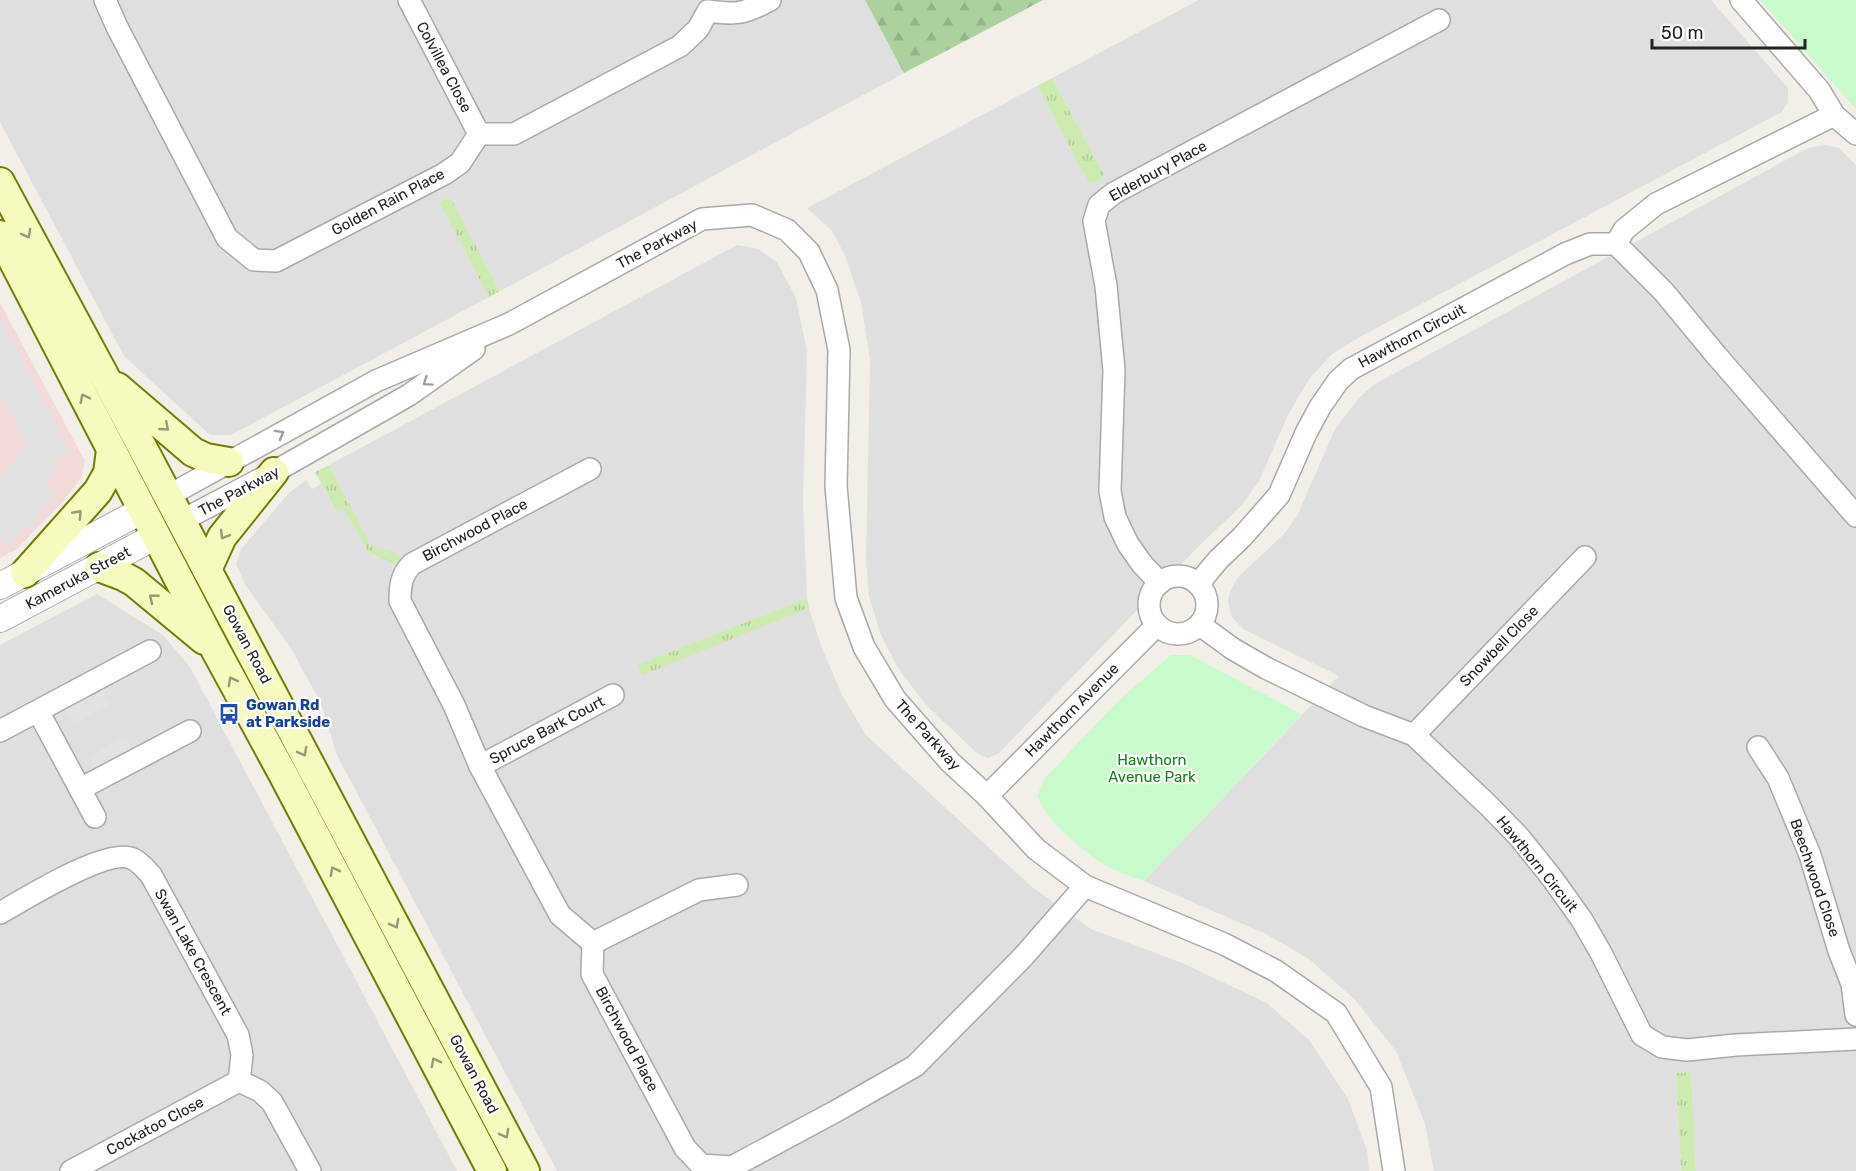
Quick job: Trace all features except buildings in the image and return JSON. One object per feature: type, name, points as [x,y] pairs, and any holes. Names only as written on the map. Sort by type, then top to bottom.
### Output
[{"type":"main road","name":"Gowan Road","points":[[0,182],[525,1171]]},
{"type":"main road","name":"Gowan Road","points":[[0,235],[214,649],[283,774],[492,1171]]},
{"type":"main road","points":[[104,375],[193,452],[207,458],[229,462]]},
{"type":"main road","points":[[25,573],[98,491],[108,473],[111,450]]},
{"type":"main road","points":[[207,570],[222,537],[274,472]]},
{"type":"main road","points":[[143,510],[168,496]]},
{"type":"main road","points":[[156,536],[181,521]]},
{"type":"main road","points":[[99,567],[134,582],[214,649]]},
{"type":"street","name":"Golden Rain Place","points":[[105,0],[227,238],[254,260],[276,261],[444,174],[460,163],[479,134]]},
{"type":"street","name":"Colvillea Close","points":[[409,0],[479,134]]},
{"type":"street","points":[[479,134],[514,134],[670,52],[698,29],[705,6],[733,14],[753,9],[770,0]]},
{"type":"street","points":[[1741,0],[1819,90],[1834,115],[1856,134]]},
{"type":"street","name":"Elderbury Place","points":[[1160,583],[1142,564],[1128,544],[1115,517],[1110,491],[1114,370],[1106,286],[1094,221],[1100,205],[1114,193],[1439,20]]},
{"type":"street","points":[[1834,115],[1656,204],[1624,230],[1616,244],[1664,292],[1856,516]]},
{"type":"street","name":"The Parkway","points":[[168,496],[376,381],[509,324],[702,219],[752,214],[787,230],[809,252],[827,290],[839,350],[836,486],[846,598],[864,648],[894,699],[950,762],[987,796],[1036,849],[1084,886],[1224,944],[1276,971],[1336,1013],[1381,1087],[1394,1171]]},
{"type":"street","name":"Hawthorn Circuit","points":[[1198,584],[1279,495],[1320,407],[1338,381],[1351,369],[1565,254],[1590,243],[1616,244]]},
{"type":"street","name":"The Parkway","points":[[181,521],[274,472],[409,394],[509,324]]},
{"type":"street","name":"Birchwood Place","points":[[590,469],[412,564],[400,584],[400,601],[454,705],[480,766],[560,915],[593,943],[592,974],[685,1148],[701,1165],[732,1167],[915,1066],[1022,958],[1084,886]]},
{"type":"street","name":"Kameruka Street","points":[[0,586],[143,510]]},
{"type":"street","name":"Kameruka Street","points":[[0,619],[156,536]]},
{"type":"street","name":"Snowbell Close","points":[[1414,735],[1585,557]]},
{"type":"street","points":[[1179,576],[1191,579],[1198,584],[1206,595],[1208,604],[1200,625],[1188,633],[1178,634],[1164,631],[1156,625],[1149,603],[1154,590],[1160,583],[1171,577],[1179,576]]},
{"type":"street","name":"Hawthorn Avenue","points":[[987,796],[1156,625]]},
{"type":"street","name":"Hawthorn Circuit","points":[[1200,625],[1233,649],[1266,668],[1364,716],[1414,735],[1520,838],[1552,878],[1582,920],[1601,953],[1642,1035],[1662,1047],[1687,1050],[1736,1045],[1856,1039]]},
{"type":"street","points":[[0,731],[150,651]]},
{"type":"street","name":"Spruce Bark Court","points":[[480,766],[614,695]]},
{"type":"street","points":[[38,711],[96,817]]},
{"type":"street","points":[[80,789],[190,731]]},
{"type":"street","name":"Beechwood Close","points":[[1758,747],[1778,778],[1810,855],[1839,951],[1852,984],[1856,1015]]},
{"type":"street","name":"Swan Lake Crescent","points":[[0,913],[91,864],[113,856],[133,858],[151,875],[238,1035],[242,1055],[239,1081]]},
{"type":"street","points":[[593,943],[699,890],[737,885]]},
{"type":"street","points":[[239,1081],[260,1091],[272,1102],[310,1171]]},
{"type":"street","name":"Cockatoo Close","points":[[71,1171],[239,1081]]},
{"type":"shaded area","points":[[0,0],[865,0],[904,73],[500,291],[450,197],[440,202],[489,297],[231,435],[210,435],[124,356],[0,122]]},
{"type":"shaded area","points":[[1199,0],[1711,0],[1788,88],[1788,102],[1782,112],[1367,333],[1332,354],[1309,379],[1288,415],[1259,481],[1243,504],[1198,547],[999,753],[988,758],[978,754],[926,705],[898,668],[881,635],[869,597],[866,559],[870,360],[861,302],[844,253],[831,230],[807,208],[1037,86],[1090,184],[1105,176],[1052,78]]},
{"type":"shaded area","points":[[1825,145],[1839,148],[1856,165],[1856,1171],[1696,1171],[1691,1072],[1676,1073],[1681,1171],[1434,1171],[1425,1124],[1396,1051],[1355,1000],[1309,959],[1266,934],[1144,881],[1339,676],[1243,629],[1231,616],[1228,601],[1230,591],[1238,577],[1285,533],[1297,516],[1335,429],[1358,399],[1373,385],[1808,148]]},
{"type":"shaded area","points":[[737,245],[758,249],[777,262],[796,298],[807,351],[803,501],[807,598],[638,665],[643,674],[809,608],[821,646],[842,695],[866,735],[1032,887],[1091,929],[1182,963],[1267,1003],[1309,1040],[1348,1099],[1367,1150],[1369,1171],[557,1171],[337,755],[320,701],[290,647],[246,586],[236,564],[241,549],[289,493],[306,480],[312,489],[321,484],[336,511],[343,507],[369,553],[375,557],[385,558],[390,551],[371,547],[329,465]]},
{"type":"shaded area","points":[[0,303],[85,461],[81,478],[65,499],[17,549],[0,558]]},
{"type":"shaded area","points":[[0,317],[70,453],[56,460],[55,471],[45,484],[56,495],[36,519],[8,545],[0,536],[0,478],[27,445],[0,392]]},
{"type":"shaded area","points":[[97,594],[163,635],[190,667],[457,1171],[0,1171],[0,645]]},
{"type":"shaded area","points":[[102,688],[111,704],[73,724],[64,708]]},
{"type":"shaded area","points":[[126,736],[133,751],[97,770],[89,756]]},
{"type":"green space","points":[[865,0],[1043,0],[904,73]]},
{"type":"green space","points":[[1760,0],[1856,0],[1856,109]]},
{"type":"green space","points":[[1052,78],[1105,176],[1090,185],[1037,86]]},
{"type":"green space","points":[[450,197],[500,291],[489,297],[439,202]]},
{"type":"green space","points":[[329,465],[371,546],[390,551],[401,557],[395,564],[369,553],[343,508],[336,511],[315,472]]},
{"type":"green space","points":[[807,598],[809,608],[643,675],[637,665]]},
{"type":"green space","name":"Hawthorn Avenue Park","points":[[1171,655],[1190,655],[1302,714],[1144,881],[1119,872],[1086,852],[1048,815],[1037,796],[1044,779],[1119,700]]},
{"type":"green space","points":[[1691,1072],[1696,1171],[1681,1171],[1676,1073]]},
{"type":"place","name":"Gowan Rd at Parkside","points":[[229,714]]}]
